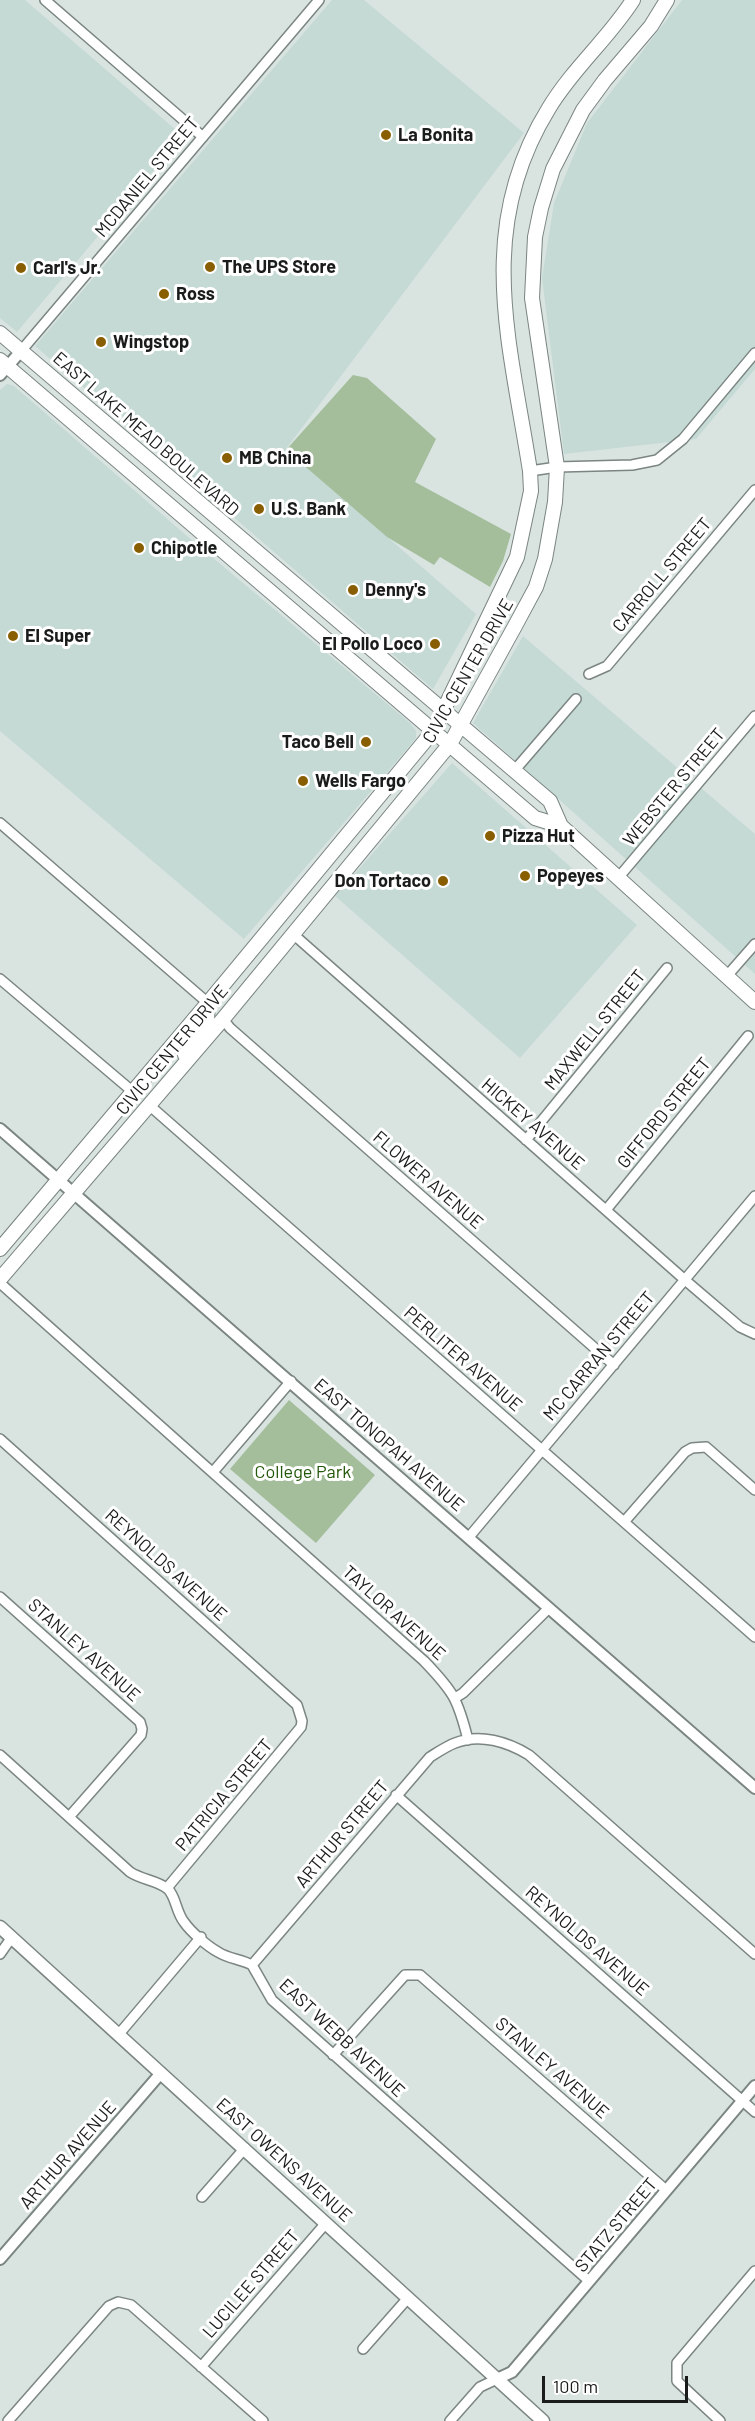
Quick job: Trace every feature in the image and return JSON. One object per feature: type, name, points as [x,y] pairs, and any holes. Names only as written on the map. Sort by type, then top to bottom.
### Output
[{"type":"main road","name":"CIVIC CENTER DRIVE","points":[[0,1248],[208,1003],[434,730],[518,556],[531,491],[530,471],[504,309],[503,269],[506,225],[511,201],[529,148],[548,109],[569,78],[633,0]]},
{"type":"main road","name":"CIVIC CENTER DRIVE","points":[[0,1281],[223,1019],[450,744],[536,587],[552,531],[557,467],[532,298],[535,237],[541,208],[553,169],[583,110],[651,26],[667,0]]},
{"type":"main road","name":"EAST LAKE MEAD BOULEVARD","points":[[0,333],[550,801],[561,826],[755,1002]]},
{"type":"main road","name":"EAST LAKE MEAD BOULEVARD","points":[[2,367],[205,534],[535,818],[561,826]]},
{"type":"main road","points":[[205,534],[217,519]]},
{"type":"main road","points":[[223,1019],[220,1013],[221,1000],[234,981],[244,959]]},
{"type":"main road","points":[[183,1066],[188,1048],[207,1020],[208,1003]]},
{"type":"main road","name":"EAST OWENS AVENUE","points":[[0,1927],[542,2421]]},
{"type":"street","points":[[45,0],[203,136]]},
{"type":"street","name":"MCDANIEL STREET","points":[[2,367],[21,351],[319,0]]},
{"type":"street","points":[[530,471],[557,467],[632,465],[657,460],[683,438],[755,353]]},
{"type":"street","name":"CARROLL STREET","points":[[589,674],[607,666],[755,490]]},
{"type":"street","points":[[514,771],[576,699]]},
{"type":"street","name":"WEBSTER STREET","points":[[618,878],[755,716]]},
{"type":"street","points":[[0,823],[208,1003]]},
{"type":"street","name":"HICKEY AVENUE","points":[[292,934],[685,1280],[740,1327],[755,1334]]},
{"type":"street","points":[[726,978],[755,944]]},
{"type":"street","name":"MAXWELL STREET","points":[[526,1140],[667,968]]},
{"type":"street","points":[[0,979],[132,1091]]},
{"type":"street","name":"FLOWER AVENUE","points":[[223,1019],[236,1034],[614,1365]]},
{"type":"street","name":"GIFFORD STREET","points":[[606,1210],[748,1036]]},
{"type":"street","name":"PERLITER AVENUE","points":[[148,1105],[755,1637]]},
{"type":"street","name":"EAST TONOPAH AVENUE","points":[[0,1129],[755,1788]]},
{"type":"street","name":"MC CARRAN STREET","points":[[469,1537],[755,1196]]},
{"type":"street","name":"TAYLOR AVENUE","points":[[0,1281],[424,1661],[447,1685],[455,1698],[468,1740]]},
{"type":"street","points":[[213,1472],[291,1381]]},
{"type":"street","name":"REYNOLDS AVENUE","points":[[0,1439],[297,1706],[302,1721]]},
{"type":"street","points":[[624,1522],[685,1452],[698,1447],[706,1448],[755,1491]]},
{"type":"street","name":"STANLEY AVENUE","points":[[0,1597],[140,1722],[141,1735],[69,1817]]},
{"type":"street","points":[[455,1698],[463,1694],[549,1608]]},
{"type":"street","name":"PATRICIA STREET","points":[[167,1888],[301,1727],[302,1721]]},
{"type":"street","points":[[468,1740],[485,1739],[515,1746],[529,1755],[755,1954]]},
{"type":"street","name":"ARTHUR STREET","points":[[252,1965],[430,1757],[456,1742],[468,1740]]},
{"type":"street","points":[[0,1755],[130,1872],[139,1878],[167,1888],[184,1923],[217,1952],[252,1965]]},
{"type":"street","name":"REYNOLDS AVENUE","points":[[396,1795],[755,2112]]},
{"type":"street","points":[[0,1954],[12,1937]]},
{"type":"street","points":[[118,2034],[201,1937]]},
{"type":"street","name":"EAST WEBB AVENUE","points":[[252,1965],[272,2001],[589,2281]]},
{"type":"street","name":"STANLEY AVENUE","points":[[333,2055],[405,1975],[420,1975],[666,2190]]},
{"type":"street","name":"ARTHUR AVENUE","points":[[0,2259],[161,2073]]},
{"type":"street","name":"STATZ STREET","points":[[497,2379],[512,2372],[755,2086]]},
{"type":"street","points":[[202,2197],[245,2148]]},
{"type":"street","name":"LUCILEE STREET","points":[[201,2367],[326,2223]]},
{"type":"street","points":[[720,2421],[676,2381],[677,2363],[755,2271]]},
{"type":"street","points":[[363,2349],[408,2298]]},
{"type":"street","points":[[8,2421],[109,2306],[118,2302],[131,2305],[263,2421]]},
{"type":"street","points":[[450,2421],[480,2387],[497,2379]]},
{"type":"shaded area","points":[[0,0],[25,0],[183,136],[17,332],[0,318]]},
{"type":"shaded area","points":[[332,0],[364,0],[524,133],[286,449],[476,614],[433,689],[35,346]]},
{"type":"shaded area","points":[[682,0],[755,0],[755,369],[696,439],[564,454],[542,278],[554,203],[587,123]]},
{"type":"shaded area","points":[[7,384],[14,386],[187,536],[410,723],[416,731],[416,738],[402,755],[244,939],[0,731],[0,390]]},
{"type":"shaded area","points":[[523,636],[755,834],[755,974],[473,723]]},
{"type":"shaded area","points":[[452,763],[637,925],[520,1058],[335,896]]},
{"type":"green space","points":[[353,375],[367,378],[436,439],[415,482],[511,534],[503,561],[490,587],[440,557],[434,565],[387,537],[286,450]]},
{"type":"green space","name":"College Park","points":[[289,1400],[375,1475],[316,1543],[230,1469]]},
{"type":"place","name":"La Bonita","points":[[386,135]]},
{"type":"place","name":"The UPS Store","points":[[210,267]]},
{"type":"place","name":"Carl's Jr.","points":[[21,268]]},
{"type":"place","name":"Ross","points":[[164,294]]},
{"type":"place","name":"Wingstop","points":[[101,342]]},
{"type":"place","name":"MB China","points":[[227,458]]},
{"type":"place","name":"U.S. Bank","points":[[259,509]]},
{"type":"place","name":"Chipotle","points":[[139,548]]},
{"type":"place","name":"Denny's","points":[[353,590]]},
{"type":"place","name":"El Super","points":[[13,636]]},
{"type":"place","name":"El Pollo Loco","points":[[435,644]]},
{"type":"place","name":"Taco Bell","points":[[366,742]]},
{"type":"place","name":"Wells Fargo","points":[[303,781]]},
{"type":"place","name":"Pizza Hut","points":[[490,836]]},
{"type":"place","name":"Popeyes","points":[[525,876]]},
{"type":"place","name":"Don Tortaco","points":[[443,881]]}]
